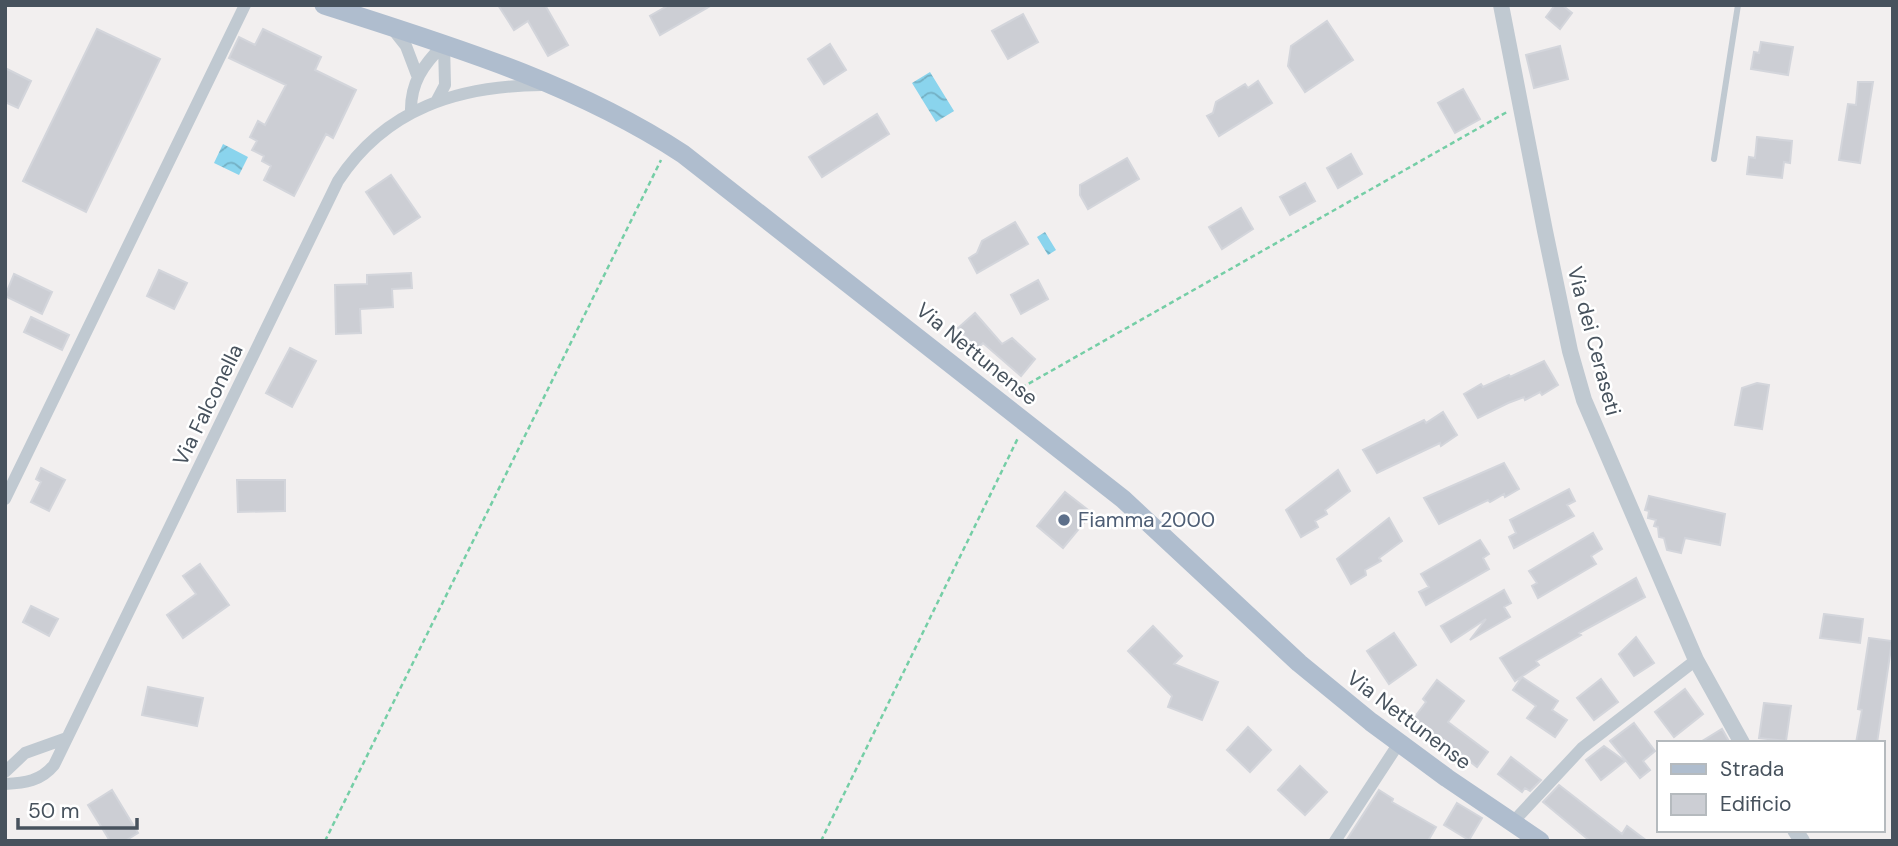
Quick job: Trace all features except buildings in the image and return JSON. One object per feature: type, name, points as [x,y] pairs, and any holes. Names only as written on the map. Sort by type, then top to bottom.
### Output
[{"type":"main road","name":"Via Nettunense","points":[[324,5],[444,44],[553,85],[616,114],[668,144],[718,179],[1156,528],[1299,663],[1399,743],[1539,841]]},
{"type":"street","points":[[5,499],[245,5]]},
{"type":"street","name":"Via dei Ceraseti","points":[[1501,5],[1570,352],[1584,400],[1696,660],[1741,741]]},
{"type":"street","points":[[391,27],[411,54],[417,75]]},
{"type":"street","points":[[411,113],[411,98],[417,75],[444,44]]},
{"type":"street","points":[[436,102],[445,85],[444,44]]},
{"type":"street","name":"Via Falconella","points":[[5,784],[27,783],[48,772],[67,738],[338,181],[354,157],[371,139],[411,113],[466,91],[491,87],[553,85]]},
{"type":"street","points":[[1512,823],[1582,748],[1696,660]]},
{"type":"street","points":[[5,772],[25,753],[67,738]]},
{"type":"street","points":[[1335,841],[1399,743]]},
{"type":"lane","points":[[1714,159],[1738,5]]},
{"type":"path","points":[[999,401],[1519,105]]},
{"type":"path","points":[[325,841],[668,144]]},
{"type":"path","points":[[821,841],[1026,422]]},
{"type":"water","points":[[930,72],[954,111],[936,122],[912,83]]},
{"type":"water","points":[[223,144],[248,157],[239,175],[214,163]]},
{"type":"water","points":[[1045,232],[1056,250],[1048,255],[1037,237]]},
{"type":"place","name":"Fiamma 2000","points":[[1064,520]]}]
